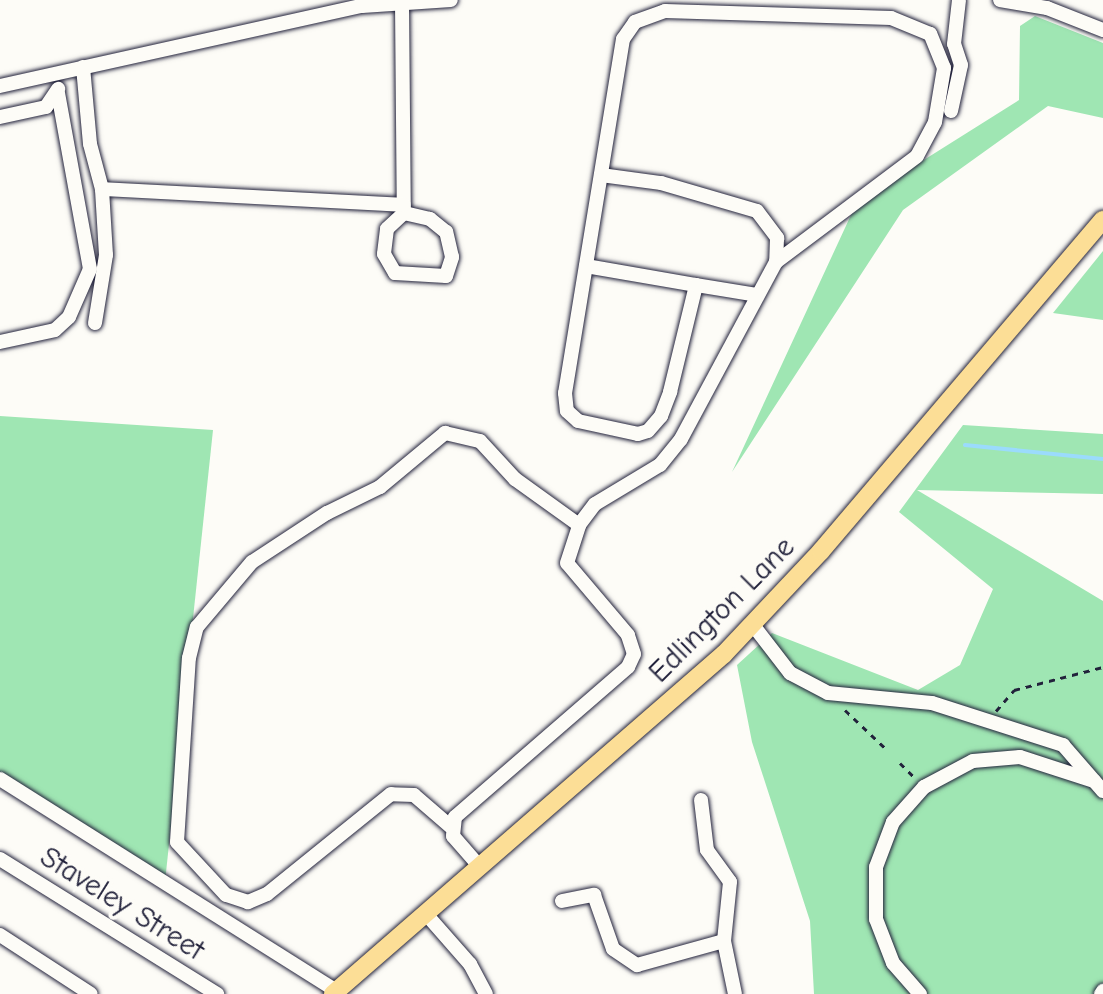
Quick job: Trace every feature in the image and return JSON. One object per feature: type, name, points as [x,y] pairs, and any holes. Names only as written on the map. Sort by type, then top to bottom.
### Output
[{"type":"main road","name":"Edlington Lane","points":[[335,992],[753,625],[1103,220]]},
{"type":"street","points":[[0,86],[362,6],[451,0]]},
{"type":"street","points":[[951,111],[961,65],[954,44],[959,0]]},
{"type":"street","points":[[1000,0],[1047,8],[1103,30]]},
{"type":"street","points":[[102,189],[404,209],[430,219],[446,232],[452,257],[446,276],[399,275],[388,267],[387,229],[404,209],[402,3]]},
{"type":"street","points":[[451,827],[455,817],[628,667],[634,654],[628,635],[567,563],[579,525],[595,504],[660,465],[681,439],[776,262],[917,156],[935,122],[944,68],[930,34],[891,18],[762,11],[665,11],[635,22],[623,39],[565,393],[567,411],[578,421],[638,434],[661,416],[696,285]]},
{"type":"street","points":[[83,67],[90,144],[102,189],[106,255],[95,323]]},
{"type":"street","points":[[0,342],[55,330],[74,310],[90,269],[58,93],[59,73]]},
{"type":"street","points":[[0,117],[46,107],[58,93]]},
{"type":"street","points":[[601,175],[661,183],[757,211],[777,238],[776,262]]},
{"type":"street","points":[[586,266],[757,295]]},
{"type":"street","points":[[480,867],[451,827],[414,795],[391,794],[267,894],[248,902],[226,895],[177,842],[189,658],[197,627],[252,562],[380,487],[445,433],[480,441],[515,479],[579,525]]},
{"type":"street","points":[[753,625],[790,673],[828,693],[932,703],[1063,745],[1099,786]]},
{"type":"street","points":[[920,994],[893,963],[876,919],[876,867],[893,822],[924,787],[973,761],[1020,757],[1099,786]]},
{"type":"street","points":[[0,779],[335,992]]},
{"type":"street","points":[[701,800],[707,850],[730,882],[724,941],[735,994]]},
{"type":"street","name":"Staveley Street","points":[[0,859],[217,994]]},
{"type":"street","points":[[562,901],[594,895],[613,949],[637,965],[724,941]]},
{"type":"street","points":[[426,914],[470,964],[486,994]]},
{"type":"street","points":[[0,935],[91,994]]},
{"type":"path","points":[[988,720],[1014,690],[1103,667]]},
{"type":"path","points":[[828,693],[884,747]]},
{"type":"path","points":[[900,763],[924,787]]},
{"type":"green space","points":[[1035,16],[1103,43],[1103,118],[1048,106],[903,210],[732,472],[857,202],[1019,100],[1020,26]]},
{"type":"green space","points":[[1103,251],[1103,320],[1053,313]]},
{"type":"green space","points":[[0,416],[213,430],[165,882],[0,777]]},
{"type":"green space","points":[[963,425],[1103,434],[1103,494],[917,490],[1103,601],[1103,994],[814,994],[810,921],[752,742],[737,665],[772,633],[918,690],[960,665],[993,589],[899,512]]},
{"type":"waterway","points":[[965,445],[1103,459]]}]
